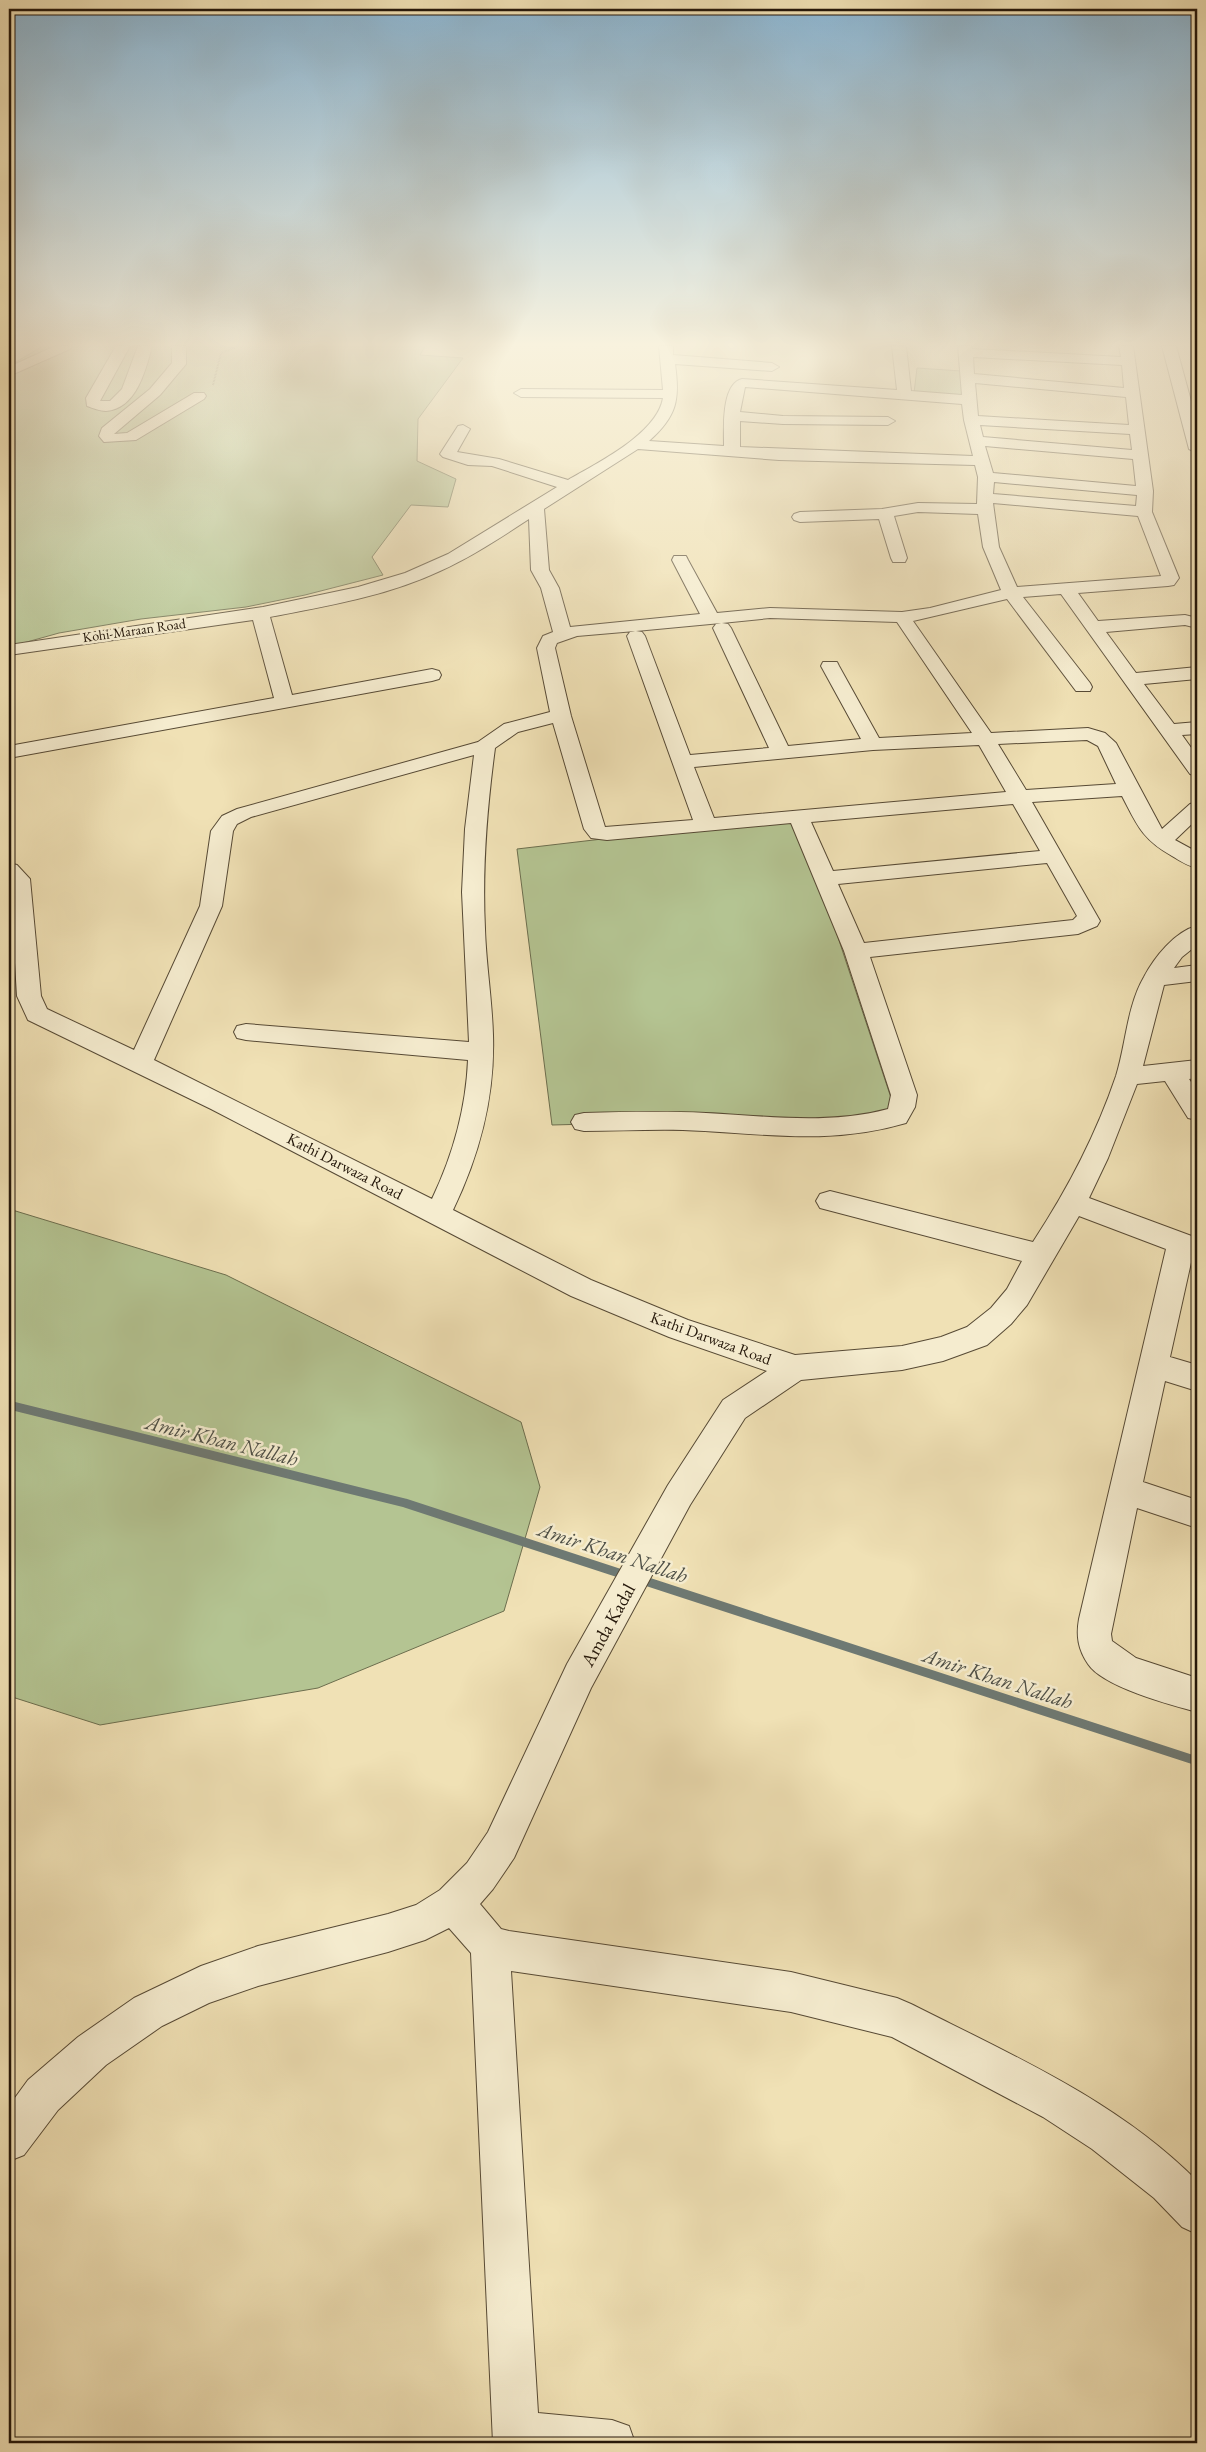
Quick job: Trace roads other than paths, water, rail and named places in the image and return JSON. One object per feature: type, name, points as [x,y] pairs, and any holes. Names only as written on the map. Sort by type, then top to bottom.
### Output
[{"type":"street","points":[[474,460],[494,462],[570,486]]},
{"type":"street","name":"Kohi-Maraan Road","points":[[9,650],[260,612],[338,597],[412,576],[452,559],[610,460]]},
{"type":"street","points":[[918,460],[1145,491]]},
{"type":"street","points":[[982,460],[984,469],[991,547],[1011,593],[1083,687]]},
{"type":"street","points":[[569,639],[574,631],[716,623],[762,624],[770,613],[902,617],[930,613],[1011,593],[1168,581],[1170,578],[1144,512],[1145,491],[1141,460]]},
{"type":"street","points":[[800,518],[885,514],[893,510],[907,508],[986,504],[1144,512]]},
{"type":"street","points":[[536,506],[540,570],[550,588],[569,639]]},
{"type":"street","points":[[885,514],[899,558]]},
{"type":"street","points":[[680,560],[716,623],[781,752]]},
{"type":"street","points":[[1066,589],[1170,730],[1197,770]]},
{"type":"street","points":[[260,612],[284,701]]},
{"type":"street","points":[[856,950],[1085,924],[1089,921],[1054,856],[985,738],[902,617]]},
{"type":"street","points":[[1095,627],[1185,620],[1197,623]]},
{"type":"street","points":[[716,623],[636,636],[549,640],[546,648],[561,716],[595,829],[599,833],[607,834],[706,826],[1019,796],[1129,789]]},
{"type":"street","points":[[636,636],[706,826]]},
{"type":"street","points":[[830,666],[873,744]]},
{"type":"street","points":[[1133,679],[1197,674]]},
{"type":"street","points":[[9,752],[432,675]]},
{"type":"street","points":[[141,1062],[211,906],[222,830],[229,820],[244,813],[486,746],[496,735],[514,726],[533,720],[561,716]]},
{"type":"street","points":[[1170,730],[1197,728]]},
{"type":"street","points":[[683,762],[873,744],[1088,734],[1098,737],[1112,751],[1148,826],[1161,840],[1197,860]]},
{"type":"street","points":[[438,1213],[458,1175],[469,1140],[480,1084],[481,1052],[473,913],[474,843],[486,746]]},
{"type":"street","points":[[1161,840],[1197,808]]},
{"type":"street","points":[[584,1122],[682,1121],[830,1127],[874,1124],[897,1116],[902,1107],[904,1095],[856,950],[798,816]]},
{"type":"street","points":[[825,879],[1054,856]]},
{"type":"street","name":"Kathi Darwaza Road","points":[[9,870],[18,879],[21,891],[20,1004],[51,1022],[141,1062],[582,1288],[679,1329],[795,1368]]},
{"type":"street","points":[[795,1368],[902,1358],[943,1349],[977,1336],[1001,1316],[1017,1297],[1040,1255],[1073,1203],[1095,1158],[1128,1076],[1154,979],[1174,952],[1197,933]]},
{"type":"street","points":[[1154,979],[1197,973]]},
{"type":"street","points":[[246,1032],[481,1052]]},
{"type":"street","points":[[1128,1076],[1185,1071],[1197,1111]]},
{"type":"street","points":[[830,1201],[1040,1255]]},
{"type":"street","points":[[1073,1203],[1189,1246],[1153,1365],[1096,1619],[1095,1644],[1107,1660],[1124,1671],[1197,1695]]},
{"type":"street","points":[[1153,1365],[1197,1378]]},
{"type":"street","name":"Amda Kadal","points":[[9,2140],[44,2095],[92,2051],[148,2012],[200,1986],[258,1966],[388,1933],[425,1921],[454,1904],[480,1876],[501,1846],[579,1676],[679,1495],[734,1410],[795,1368]]},
{"type":"street","points":[[1125,1490],[1197,1514]]},
{"type":"street","points":[[454,1904],[490,1946],[509,1951],[791,1992],[897,2018],[1015,2079],[1107,2134],[1169,2183],[1197,2212]]},
{"type":"street","points":[[490,1946],[516,2439],[612,2443]]},
{"type":"waterway","name":"Amir Khan Nallah","points":[[9,1405],[405,1503],[628,1576]]},
{"type":"waterway","name":"Amir Khan Nallah","points":[[639,1579],[1197,1761]]}]
